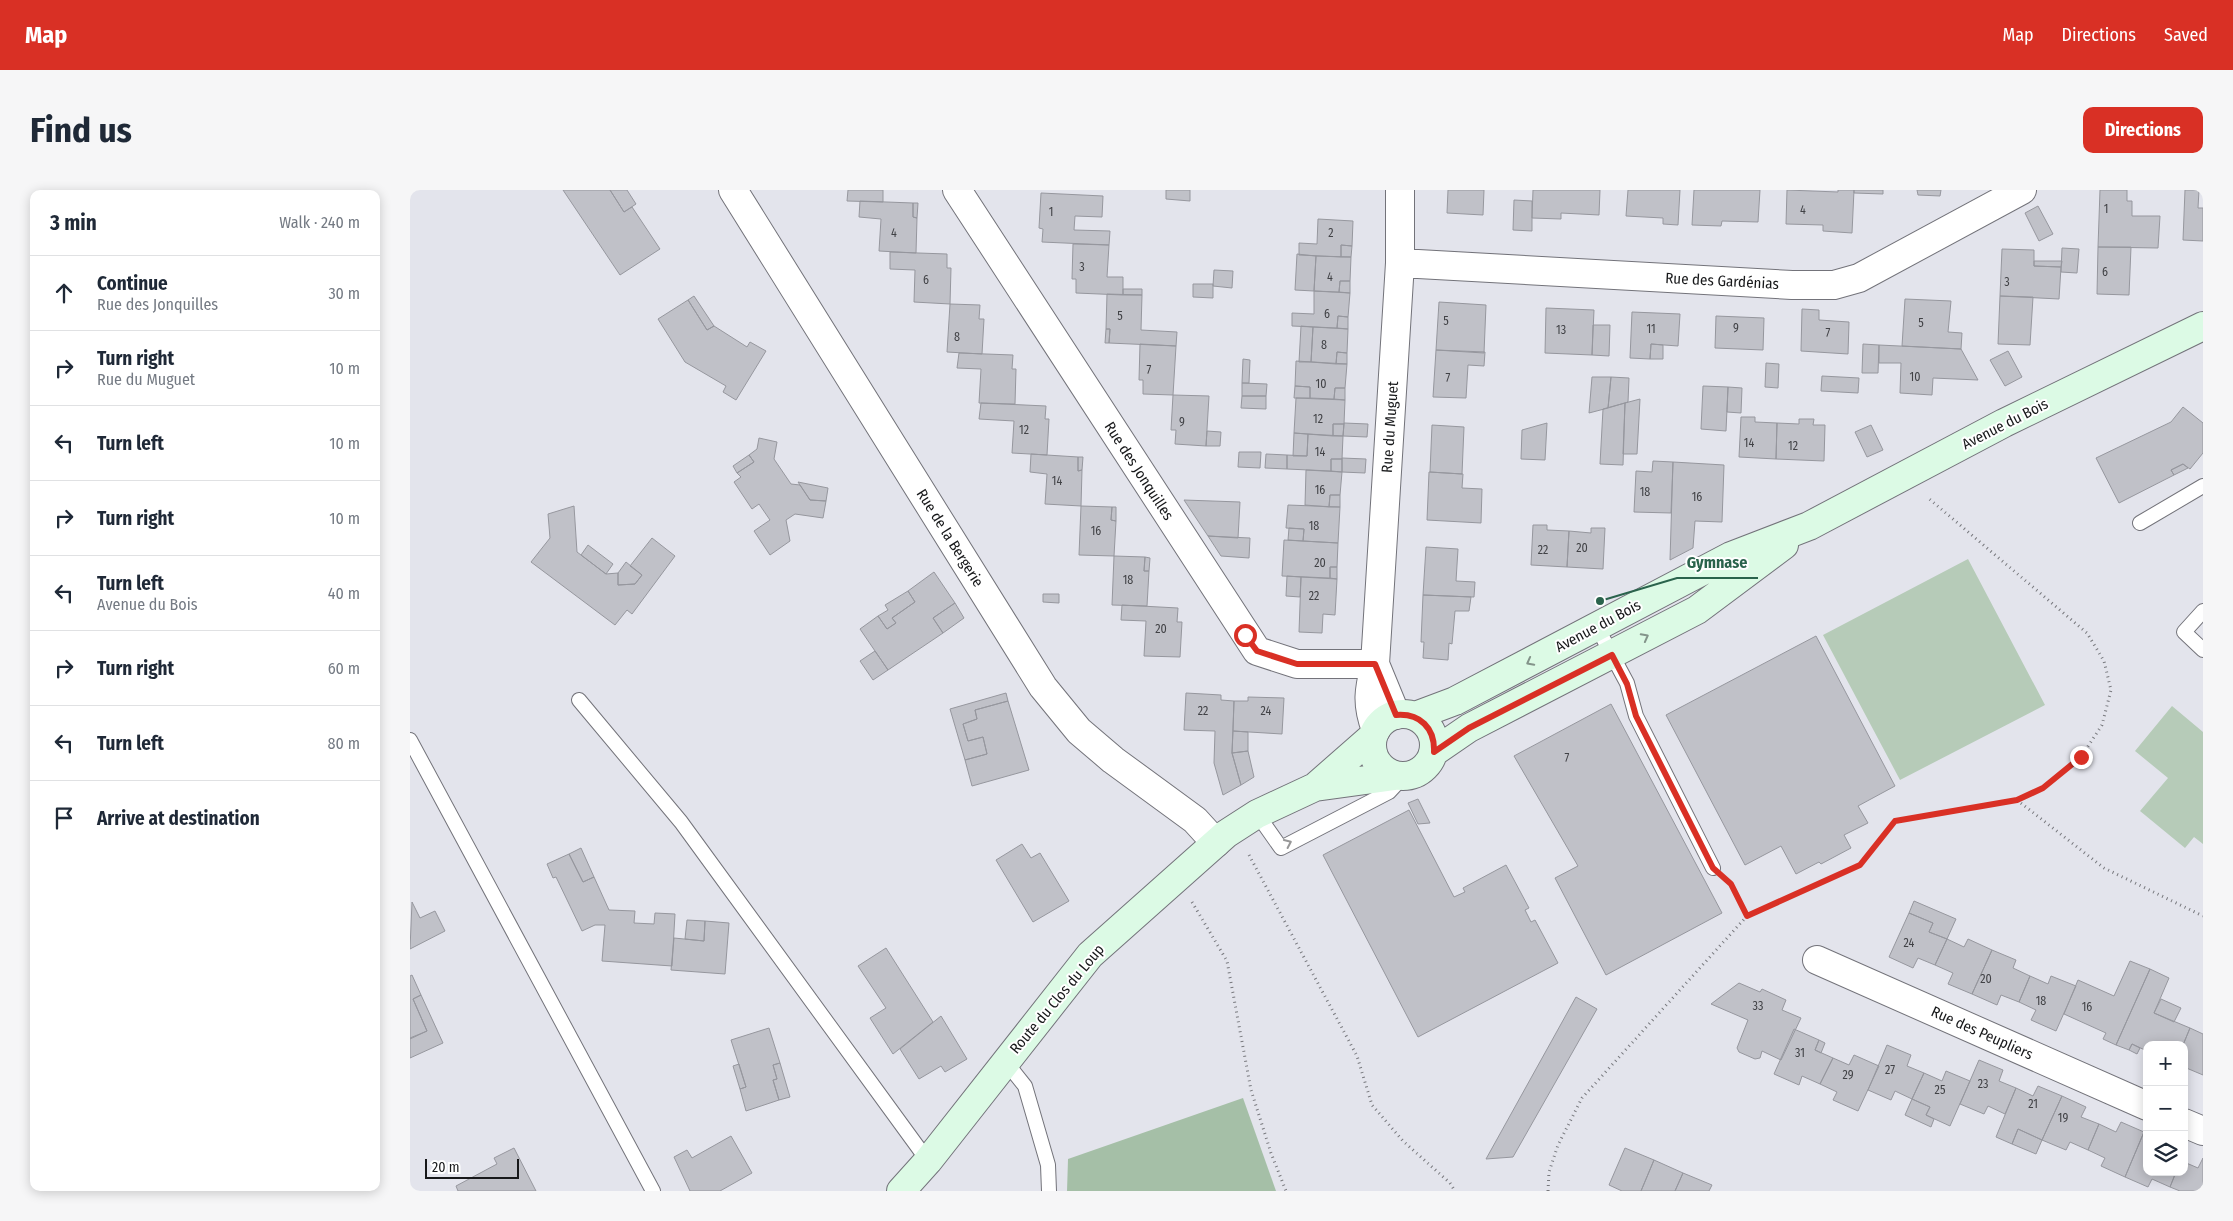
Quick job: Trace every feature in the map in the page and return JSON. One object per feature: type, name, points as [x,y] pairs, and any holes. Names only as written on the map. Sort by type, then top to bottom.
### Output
[{"type":"street","name":"Rue de la Bergerie","points":[[733,190],[1043,686],[1079,731],[1113,760],[1195,820],[1224,836]]},
{"type":"street","name":"Rue des Jonquilles","points":[[957,190],[1257,651],[1297,664],[1375,664]]},
{"type":"street","name":"Rue du Muguet","points":[[1390,724],[1375,664],[1400,263],[1400,190]]},
{"type":"street","name":"Rue des Gardénias","points":[[1400,263],[1792,285],[1834,285],[1859,278],[2022,190]]},
{"type":"street","name":"Avenue du Bois","points":[[1390,724],[1456,701],[1731,556],[1809,526],[2004,423],[2203,326]]},
{"type":"street","name":"Avenue du Bois","points":[[1434,752],[1469,728],[1697,610],[1809,526]]},
{"type":"street","points":[[1425,722],[1431,731],[1434,741],[1434,752],[1426,767],[1412,776],[1399,776],[1378,765],[1373,756],[1390,724],[1425,722]]},
{"type":"street","name":"Route du Clos du Loup","points":[[1315,788],[1390,724]]},
{"type":"street","name":"Route du Clos du Loup","points":[[901,1191],[928,1161],[1090,955],[1176,876],[1224,836],[1257,814],[1315,788],[1399,776]]},
{"type":"street","name":"Rue des Peupliers","points":[[1817,960],[2143,1104]]},
{"type":"street","points":[[2188,1125],[2203,1131]]},
{"type":"lane","points":[[2140,523],[2203,486]]},
{"type":"lane","points":[[2203,611],[2184,632],[2203,650]]},
{"type":"lane","points":[[1597,627],[1627,684],[1636,716],[1713,868]]},
{"type":"lane","points":[[579,700],[681,822],[928,1161]]},
{"type":"lane","points":[[410,740],[653,1191]]},
{"type":"lane","points":[[1257,814],[1281,848],[1389,792],[1399,776]]},
{"type":"lane","points":[[1005,1061],[1025,1086],[1048,1165],[1050,1191]]},
{"type":"path","points":[[1548,1191],[1549,1172],[1558,1146],[1582,1098],[1747,916],[1860,865],[1895,821],[2017,800],[2043,788],[2081,757],[2102,725],[2111,690],[2104,661],[2087,633],[1923,494],[1912,472]]},
{"type":"path","points":[[2017,800],[2104,868],[2203,916]]},
{"type":"path","points":[[1224,836],[1247,852],[1357,1056],[1372,1105],[1403,1141],[1450,1183],[1455,1191]]},
{"type":"path","points":[[1713,868],[1731,884],[1747,916]]},
{"type":"path","points":[[1176,876],[1227,961],[1251,1090],[1271,1153],[1286,1191]]},
{"type":"green space","points":[[1968,559],[2045,705],[1900,780],[1823,635]]},
{"type":"green space","points":[[2172,706],[2203,732],[2203,844],[2194,837],[2185,848],[2140,811],[2168,778],[2135,751]]},
{"type":"green space","points":[[1243,1098],[1276,1191],[1067,1191],[1068,1159]]},
{"type":"building","points":[[563,190],[610,190],[624,212],[632,207],[660,249],[620,275]]},
{"type":"building","points":[[610,190],[627,190],[636,204],[624,212]]},
{"type":"building","points":[[848,190],[883,190],[883,202],[847,201]]},
{"type":"building","points":[[1166,190],[1190,190],[1190,201],[1166,199]]},
{"type":"building","points":[[1448,190],[1484,190],[1483,215],[1447,213]]},
{"type":"building","points":[[1533,190],[1600,190],[1599,215],[1561,213],[1561,219],[1532,218]]},
{"type":"building","points":[[1628,190],[1680,190],[1678,225],[1663,224],[1663,218],[1626,216]]},
{"type":"building","points":[[1694,190],[1760,190],[1758,222],[1722,221],[1721,226],[1692,225]]},
{"type":"building","points":[[1787,190],[1838,192],[1838,190],[1854,190],[1852,233],[1823,231],[1823,225],[1786,224]]},
{"type":"building","points":[[1854,190],[1883,190],[1883,194],[1854,193]]},
{"type":"building","points":[[1917,190],[1941,190],[1940,196],[1918,195]]},
{"type":"building","points":[[2100,190],[2127,190],[2127,201],[2132,201],[2132,216],[2160,216],[2158,248],[2098,247]]},
{"type":"building","points":[[2185,190],[2199,190],[2198,208],[2203,208],[2203,241],[2183,240]]},
{"type":"building","points":[[1041,193],[1103,196],[1102,217],[1075,216],[1074,230],[1110,231],[1109,245],[1042,242],[1043,229],[1039,228]]},
{"type":"building","points":[[1514,200],[1532,201],[1532,231],[1513,230]]},
{"type":"building","points":[[860,201],[913,203],[913,217],[917,218],[916,253],[879,251],[881,219],[859,217]]},
{"type":"building","points":[[913,203],[918,203],[917,218],[913,217]]},
{"type":"building","points":[[2038,206],[2053,234],[2039,241],[2025,213]]},
{"type":"building","points":[[1318,219],[1353,221],[1352,246],[1341,245],[1341,257],[1299,255],[1299,243],[1317,244]]},
{"type":"building","points":[[1073,244],[1109,245],[1107,277],[1123,277],[1123,295],[1076,293],[1076,279],[1072,279]]},
{"type":"building","points":[[1341,245],[1352,246],[1351,257],[1341,257]]},
{"type":"building","points":[[2098,247],[2131,247],[2129,295],[2097,294]]},
{"type":"building","points":[[2062,248],[2079,249],[2077,273],[2061,272]]},
{"type":"building","points":[[2002,249],[2034,250],[2034,266],[2061,267],[2059,299],[2000,296]]},
{"type":"building","points":[[890,252],[947,254],[947,268],[951,268],[950,304],[914,302],[915,270],[890,269]]},
{"type":"building","points":[[1297,254],[1316,256],[1314,291],[1295,290]]},
{"type":"building","points":[[1316,256],[1351,257],[1350,281],[1340,281],[1339,292],[1314,291]]},
{"type":"building","points":[[2034,261],[2062,261],[2061,267],[2034,266]]},
{"type":"building","points":[[1214,270],[1233,271],[1232,288],[1213,286]]},
{"type":"building","points":[[1340,281],[1350,281],[1350,293],[1339,292]]},
{"type":"building","points":[[1193,284],[1213,284],[1213,298],[1193,297]]},
{"type":"building","points":[[1123,289],[1142,289],[1142,295],[1123,295]]},
{"type":"building","points":[[1314,291],[1350,293],[1348,317],[1338,316],[1337,328],[1292,326],[1292,313],[1314,314]]},
{"type":"building","points":[[1107,294],[1142,295],[1141,330],[1177,332],[1176,346],[1109,343],[1110,329],[1106,329]]},
{"type":"building","points":[[694,296],[714,326],[707,330],[688,300]]},
{"type":"building","points":[[2000,296],[2033,297],[2030,345],[1998,344]]},
{"type":"building","points":[[1905,299],[1951,301],[1948,332],[1962,333],[1961,349],[1902,346]]},
{"type":"building","points":[[688,300],[707,330],[714,326],[747,347],[750,342],[766,351],[736,400],[723,392],[726,386],[685,362],[658,319]]},
{"type":"building","points":[[1439,302],[1486,305],[1484,353],[1436,350]]},
{"type":"building","points":[[950,304],[980,305],[979,319],[984,319],[982,354],[947,352]]},
{"type":"building","points":[[1546,308],[1594,310],[1592,355],[1545,353]]},
{"type":"building","points":[[1802,309],[1819,310],[1819,320],[1849,322],[1848,354],[1801,351]]},
{"type":"building","points":[[1632,312],[1680,314],[1678,346],[1651,344],[1650,359],[1630,358]]},
{"type":"building","points":[[1338,316],[1348,317],[1348,329],[1337,328]]},
{"type":"building","points":[[1716,316],[1764,318],[1763,350],[1715,348]]},
{"type":"building","points":[[1593,325],[1610,325],[1609,356],[1592,355]]},
{"type":"building","points":[[1301,326],[1313,327],[1311,362],[1299,362]]},
{"type":"building","points":[[1313,327],[1348,329],[1347,353],[1337,352],[1336,364],[1311,362]]},
{"type":"building","points":[[1106,329],[1110,329],[1109,343],[1105,343]]},
{"type":"building","points":[[1140,344],[1176,346],[1173,395],[1143,394],[1143,380],[1139,380]]},
{"type":"building","points":[[1651,344],[1663,345],[1663,359],[1650,359]]},
{"type":"building","points":[[1863,344],[1879,345],[1878,373],[1862,373]]},
{"type":"building","points":[[1879,345],[1961,349],[1978,380],[1933,378],[1932,395],[1900,393],[1901,363],[1879,363]]},
{"type":"building","points":[[1436,350],[1485,352],[1484,366],[1468,365],[1466,398],[1433,397]]},
{"type":"building","points":[[2008,351],[2022,377],[2005,386],[1990,360]]},
{"type":"building","points":[[1337,352],[1347,353],[1347,364],[1336,364]]},
{"type":"building","points":[[959,353],[1013,355],[1012,369],[1016,369],[1015,404],[979,403],[981,369],[957,368]]},
{"type":"building","points":[[1243,359],[1250,360],[1249,383],[1242,383]]},
{"type":"building","points":[[1296,361],[1347,364],[1345,388],[1335,388],[1334,399],[1310,398],[1310,387],[1295,386]]},
{"type":"building","points":[[1766,363],[1779,364],[1778,388],[1765,387]]},
{"type":"building","points":[[1822,376],[1859,378],[1858,393],[1821,391]]},
{"type":"building","points":[[1592,377],[1611,377],[1608,408],[1589,413]]},
{"type":"building","points":[[1611,377],[1629,378],[1628,402],[1608,408]]},
{"type":"building","points":[[1242,383],[1267,384],[1266,396],[1242,396]]},
{"type":"building","points":[[1295,386],[1310,387],[1310,398],[1294,398]]},
{"type":"building","points":[[1703,386],[1728,387],[1726,431],[1701,429]]},
{"type":"building","points":[[1728,387],[1742,388],[1741,413],[1727,412]]},
{"type":"building","points":[[1335,388],[1345,388],[1345,400],[1334,399]]},
{"type":"building","points":[[1173,395],[1209,396],[1206,446],[1175,444],[1176,430],[1171,430]]},
{"type":"building","points":[[1242,396],[1266,396],[1266,409],[1241,408]]},
{"type":"building","points":[[1296,398],[1345,400],[1344,424],[1333,424],[1333,436],[1294,433]]},
{"type":"building","points":[[1640,399],[1637,454],[1623,454],[1625,403]]},
{"type":"building","points":[[981,403],[1046,406],[1045,419],[1049,419],[1047,455],[1012,453],[1014,421],[979,419]]},
{"type":"building","points":[[1625,403],[1623,465],[1600,464],[1603,409]]},
{"type":"building","points":[[2183,407],[2203,423],[2203,453],[2190,469],[2183,464],[2171,470],[2174,475],[2119,503],[2096,458],[2171,422]]},
{"type":"building","points":[[1741,417],[1755,417],[1755,422],[1777,423],[1776,459],[1739,457]]},
{"type":"building","points":[[1799,419],[1814,419],[1813,425],[1825,425],[1824,461],[1776,459],[1777,423],[1799,424]]},
{"type":"building","points":[[1344,423],[1368,424],[1367,437],[1343,436]]},
{"type":"building","points":[[1547,423],[1545,460],[1521,459],[1522,430]]},
{"type":"building","points":[[1333,424],[1344,424],[1343,436],[1333,436]]},
{"type":"building","points":[[1432,425],[1464,427],[1462,474],[1430,472]]},
{"type":"building","points":[[1871,425],[1883,450],[1867,457],[1855,432]]},
{"type":"building","points":[[1207,431],[1221,432],[1220,446],[1206,446]]},
{"type":"building","points":[[1294,433],[1308,434],[1307,456],[1293,456]]},
{"type":"building","points":[[1308,434],[1343,436],[1342,459],[1331,459],[1331,471],[1287,469],[1287,455],[1307,456]]},
{"type":"building","points":[[759,438],[777,442],[774,459],[791,484],[800,485],[810,500],[826,501],[823,518],[795,514],[786,520],[790,541],[770,555],[754,531],[770,520],[759,504],[752,509],[734,482],[741,477],[737,473],[754,462],[749,455],[757,449]]},
{"type":"building","points":[[1239,452],[1261,452],[1260,468],[1238,467]]},
{"type":"building","points":[[1031,454],[1078,457],[1078,471],[1082,470],[1081,506],[1045,504],[1047,474],[1030,472]]},
{"type":"building","points":[[1266,454],[1287,455],[1287,469],[1265,468]]},
{"type":"building","points":[[749,455],[754,462],[737,473],[733,466]]},
{"type":"building","points":[[1078,457],[1083,457],[1082,470],[1078,471]]},
{"type":"building","points":[[1342,458],[1366,459],[1365,473],[1342,472]]},
{"type":"building","points":[[1331,459],[1342,459],[1342,472],[1331,471]]},
{"type":"building","points":[[1653,461],[1673,462],[1671,513],[1634,512],[1636,471],[1652,472]]},
{"type":"building","points":[[1673,462],[1724,465],[1722,522],[1695,521],[1693,548],[1670,560]]},
{"type":"building","points":[[2183,464],[2188,468],[2174,475],[2171,470]]},
{"type":"building","points":[[1306,470],[1342,472],[1340,495],[1330,495],[1329,507],[1305,505]]},
{"type":"building","points":[[1429,472],[1463,474],[1462,488],[1482,489],[1481,523],[1427,520]]},
{"type":"building","points":[[798,482],[828,488],[826,501],[810,500]]},
{"type":"building","points":[[1330,495],[1340,495],[1340,507],[1329,507]]},
{"type":"building","points":[[1184,500],[1240,502],[1238,538],[1208,536]]},
{"type":"building","points":[[1288,505],[1340,507],[1338,543],[1303,541],[1304,529],[1286,528]]},
{"type":"building","points":[[574,506],[577,552],[606,574],[618,573],[618,585],[635,584],[642,575],[630,566],[652,538],[675,556],[632,614],[627,610],[615,625],[531,562],[550,538],[548,514]]},
{"type":"building","points":[[1081,506],[1112,507],[1111,520],[1116,521],[1114,556],[1079,555]]},
{"type":"building","points":[[1112,507],[1116,507],[1116,521],[1111,520]]},
{"type":"building","points":[[1533,525],[1547,525],[1547,530],[1569,531],[1567,567],[1531,565]]},
{"type":"building","points":[[1289,528],[1304,529],[1303,541],[1288,540]]},
{"type":"building","points":[[1591,528],[1605,528],[1603,569],[1567,567],[1569,531],[1591,533]]},
{"type":"building","points":[[1208,536],[1250,538],[1249,558],[1221,556]]},
{"type":"building","points":[[1284,540],[1338,543],[1337,567],[1330,567],[1330,578],[1282,576]]},
{"type":"building","points":[[588,545],[613,564],[606,574],[581,555]]},
{"type":"building","points":[[1426,547],[1458,549],[1456,581],[1475,582],[1474,597],[1423,595]]},
{"type":"building","points":[[1114,556],[1145,557],[1144,571],[1149,571],[1147,606],[1112,605]]},
{"type":"building","points":[[1145,557],[1150,558],[1149,571],[1144,571]]},
{"type":"building","points":[[626,562],[642,575],[635,584],[618,585],[618,573]]},
{"type":"building","points":[[1330,567],[1337,567],[1337,579],[1330,578]]},
{"type":"building","points":[[934,572],[955,603],[933,618],[943,633],[888,670],[860,629],[878,616],[887,629],[896,623],[892,618],[915,602],[908,591]]},
{"type":"building","points":[[1287,576],[1301,577],[1300,597],[1286,596]]},
{"type":"building","points":[[1301,577],[1337,579],[1335,615],[1323,614],[1322,633],[1299,632]]},
{"type":"building","points":[[908,591],[915,602],[892,618],[896,623],[887,629],[878,616],[888,610],[885,605]]},
{"type":"building","points":[[1043,594],[1059,594],[1059,603],[1043,602]]},
{"type":"building","points":[[1423,595],[1471,597],[1469,611],[1455,611],[1452,644],[1449,643],[1448,660],[1423,658],[1424,642],[1421,642]]},
{"type":"building","points":[[955,603],[964,618],[943,633],[933,618]]},
{"type":"building","points":[[1122,605],[1178,608],[1177,622],[1182,622],[1180,657],[1144,656],[1146,621],[1121,620]]},
{"type":"building","points":[[1816,636],[1895,786],[1858,806],[1868,823],[1844,835],[1851,848],[1821,864],[1819,862],[1796,874],[1781,846],[1745,865],[1666,715]]},
{"type":"building","points":[[875,651],[888,670],[873,680],[860,661]]},
{"type":"building","points":[[1006,693],[1008,701],[975,710],[977,719],[963,724],[968,741],[983,737],[987,754],[965,760],[950,709]]},
{"type":"building","points":[[1186,693],[1221,695],[1221,700],[1234,701],[1232,753],[1241,785],[1223,795],[1214,763],[1215,731],[1184,730]]},
{"type":"building","points":[[1248,697],[1284,698],[1282,734],[1233,731],[1234,701],[1248,701]]},
{"type":"building","points":[[1008,701],[1029,770],[972,786],[965,760],[987,754],[983,737],[968,741],[963,724],[977,719],[975,710]]},
{"type":"building","points":[[1611,704],[1722,913],[1606,975],[1555,878],[1578,866],[1514,756]]},
{"type":"building","points":[[1233,731],[1248,732],[1248,751],[1232,753]]},
{"type":"building","points":[[1248,751],[1254,777],[1241,785],[1232,753]]},
{"type":"building","points":[[1418,799],[1430,823],[1418,824],[1408,803]]},
{"type":"building","points":[[1409,810],[1454,897],[1465,892],[1463,888],[1506,865],[1529,908],[1525,910],[1531,922],[1535,920],[1558,963],[1418,1037],[1323,855]]},
{"type":"building","points":[[1022,844],[1031,858],[1040,853],[1069,901],[1033,922],[996,860]]},
{"type":"building","points":[[581,848],[594,877],[583,882],[569,854]]},
{"type":"building","points":[[569,854],[583,882],[594,877],[609,910],[635,911],[634,923],[654,924],[655,913],[675,914],[672,966],[602,961],[605,925],[595,925],[582,931],[556,877],[553,878],[547,864]]},
{"type":"building","points":[[1914,901],[1956,919],[1947,939],[1929,932],[1933,923],[1909,913]]},
{"type":"building","points":[[412,902],[420,918],[435,911],[445,931],[410,949]]},
{"type":"building","points":[[1909,913],[1933,923],[1929,932],[1947,939],[1935,965],[1918,958],[1913,968],[1889,957]]},
{"type":"building","points":[[687,920],[705,921],[704,941],[685,939]]},
{"type":"building","points":[[705,921],[729,923],[725,974],[671,970],[674,938],[704,941]]},
{"type":"building","points":[[1947,939],[1964,947],[1968,939],[1992,950],[1972,994],[1948,984],[1953,973],[1935,965]]},
{"type":"building","points":[[886,948],[933,1022],[893,1054],[870,1018],[886,1008],[858,966]]},
{"type":"building","points":[[1992,950],[2016,960],[2013,968],[2030,976],[2019,1002],[2001,995],[1997,1005],[1972,994]]},
{"type":"building","points":[[2130,961],[2150,969],[2116,1045],[2103,1039],[2106,1033],[2064,1014],[2078,980],[2114,996]]},
{"type":"building","points":[[2150,969],[2169,978],[2154,1013],[2190,1028],[2185,1041],[2143,1041],[2143,1049],[2132,1044],[2129,1050],[2116,1045]]},
{"type":"building","points":[[412,975],[421,995],[413,999],[427,1031],[410,1039],[410,976]]},
{"type":"building","points":[[2030,976],[2048,984],[2051,976],[2076,986],[2056,1031],[2031,1020],[2036,1010],[2019,1002]]},
{"type":"building","points":[[1739,983],[1760,992],[1762,989],[1786,1000],[1782,1010],[1801,1018],[1781,1060],[1762,1051],[1760,1058],[1755,1059],[1739,1052],[1737,1048],[1748,1020],[1711,1004]]},
{"type":"building","points":[[421,995],[443,1043],[410,1058],[410,1038],[427,1031],[413,999]]},
{"type":"building","points":[[1576,997],[1597,1009],[1513,1157],[1486,1159]]},
{"type":"building","points":[[2161,999],[2181,1008],[2174,1022],[2154,1013]]},
{"type":"building","points":[[941,1016],[967,1059],[945,1072],[941,1066],[919,1079],[900,1049]]},
{"type":"building","points":[[769,1028],[780,1063],[773,1065],[777,1079],[773,1080],[779,1100],[746,1111],[740,1089],[746,1087],[731,1040]]},
{"type":"building","points":[[2190,1028],[2203,1034],[2203,1075],[2188,1069],[2188,1041],[2185,1041]]},
{"type":"building","points":[[1794,1029],[1819,1040],[1815,1050],[1833,1058],[1820,1084],[1802,1076],[1799,1085],[1774,1074]]},
{"type":"building","points":[[1819,1040],[1825,1043],[1821,1053],[1815,1050]]},
{"type":"building","points":[[2132,1044],[2140,1048],[2137,1054],[2129,1050]]},
{"type":"building","points":[[1887,1045],[1911,1055],[1907,1066],[1924,1073],[1912,1099],[1895,1091],[1891,1100],[1868,1090]]},
{"type":"building","points":[[1854,1055],[1879,1066],[1858,1111],[1833,1100],[1837,1092],[1820,1084],[1833,1058],[1849,1065]]},
{"type":"building","points":[[1979,1060],[2003,1070],[1999,1081],[2016,1088],[2005,1114],[1988,1106],[1984,1114],[1960,1104]]},
{"type":"building","points":[[780,1063],[790,1097],[779,1100],[773,1080],[777,1079],[773,1065]]},
{"type":"building","points":[[739,1064],[746,1087],[740,1089],[733,1066]]},
{"type":"building","points":[[1946,1071],[1970,1081],[1950,1126],[1926,1115],[1930,1107],[1912,1099],[1924,1073],[1942,1081]]},
{"type":"building","points":[[2038,1086],[2062,1096],[2042,1140],[2018,1129],[2012,1144],[1996,1137],[2016,1088],[2033,1096]]},
{"type":"building","points":[[2062,1096],[2086,1107],[2081,1117],[2099,1124],[2088,1150],[2070,1142],[2066,1150],[2042,1140]]},
{"type":"building","points":[[1912,1099],[1930,1107],[1926,1115],[1934,1119],[1931,1127],[1905,1115]]},
{"type":"building","points":[[2121,1122],[2143,1132],[2125,1177],[2101,1166],[2105,1158],[2088,1150],[2099,1124],[2116,1132]]},
{"type":"building","points":[[2018,1129],[2042,1140],[2036,1154],[2012,1144]]},
{"type":"building","points":[[2143,1134],[2143,1176],[2174,1176],[2170,1187],[2152,1179],[2148,1187],[2125,1177]]},
{"type":"building","points":[[731,1136],[752,1173],[720,1191],[690,1191],[674,1157],[687,1150],[692,1158]]},
{"type":"building","points":[[514,1148],[536,1191],[458,1191],[456,1186],[497,1164],[494,1158]]},
{"type":"building","points":[[1625,1148],[1654,1160],[1641,1191],[1622,1191],[1609,1185]]},
{"type":"building","points":[[2203,1158],[2203,1191],[2180,1191],[2170,1187],[2174,1176],[2188,1176],[2188,1164],[2198,1168]]},
{"type":"building","points":[[1654,1160],[1683,1173],[1675,1191],[1641,1191]]},
{"type":"building","points":[[1683,1173],[1712,1185],[1709,1191],[1675,1191]]},
{"type":"place","name":"Gymnase","points":[[1600,601]]},
{"type":"route","points":[[1245,635],[1257,651],[1297,664],[1375,664],[1396,715],[1406,714],[1415,716],[1425,722],[1431,731],[1434,741],[1434,752],[1469,728],[1612,655],[1627,684],[1636,716],[1713,868],[1731,884],[1747,916],[1860,865],[1895,821],[1980,808],[2017,800],[2043,788],[2081,757]]}]
